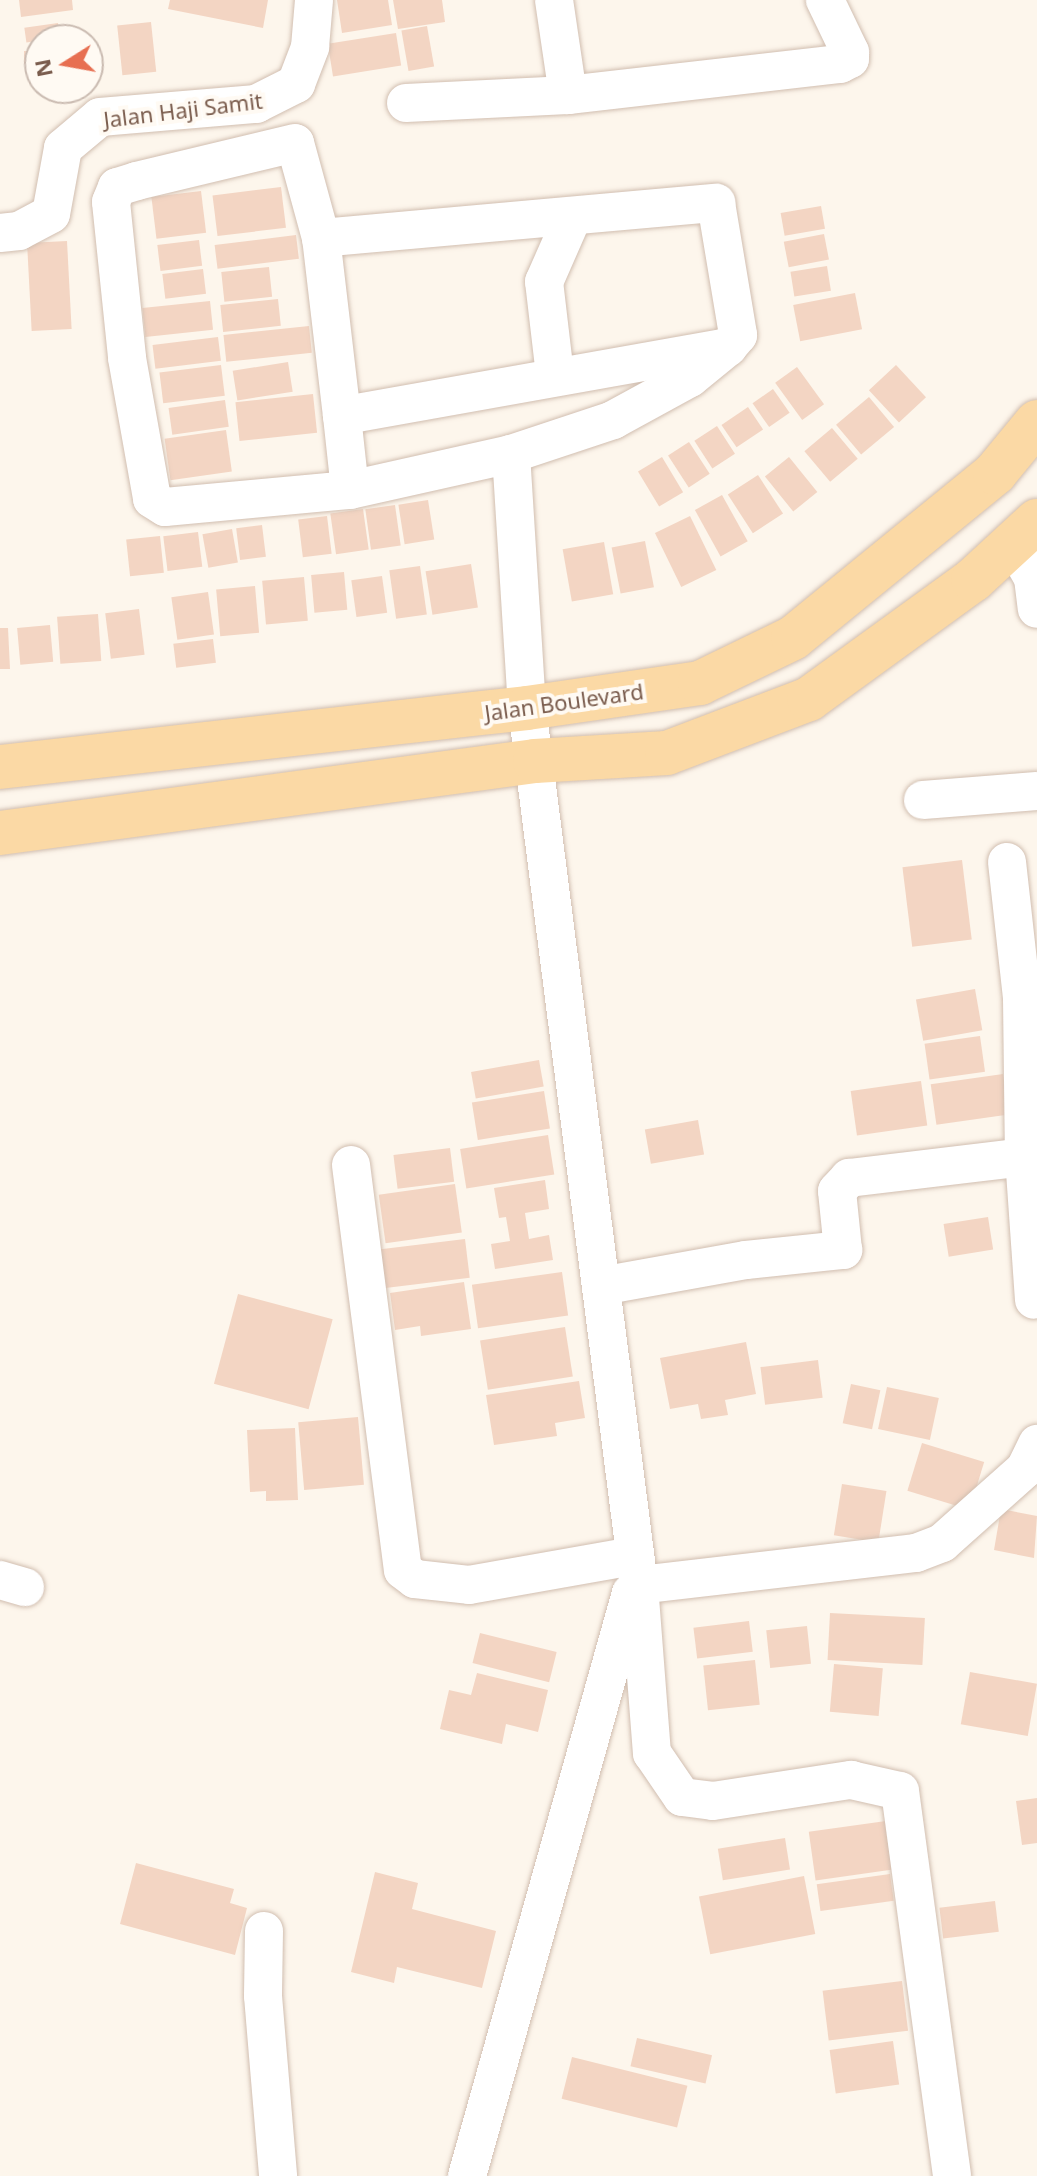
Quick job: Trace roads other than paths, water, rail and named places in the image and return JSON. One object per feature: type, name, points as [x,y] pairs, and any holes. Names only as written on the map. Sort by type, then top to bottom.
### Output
[{"type":"main road","name":"Jalan Boulevard","points":[[0,767],[527,708],[700,683],[793,638],[995,473],[1037,422]]},
{"type":"main road","points":[[0,833],[535,761],[667,753],[809,699],[1032,565]]},
{"type":"street","name":"Jalan Haji Samit","points":[[0,233],[19,231],[51,214],[63,148],[100,117],[256,104],[296,84],[310,47],[314,0]]},
{"type":"street","points":[[554,0],[568,95]]},
{"type":"street","points":[[406,103],[568,95],[840,64],[850,59],[850,52],[825,0]]},
{"type":"street","points":[[321,238],[718,204],[739,329],[728,347],[690,378],[613,420],[511,454],[350,490],[165,507],[152,499],[127,358],[111,202],[117,187],[295,143],[321,238],[350,490]]},
{"type":"street","points":[[555,375],[544,282],[573,216]]},
{"type":"street","points":[[342,416],[484,393],[555,375],[728,347]]},
{"type":"street","points":[[511,454],[527,708],[637,1571],[652,1753],[682,1797],[713,1801],[851,1780],[900,1791],[952,2176]]},
{"type":"street","points":[[923,800],[1037,791]]},
{"type":"street","points":[[1007,862],[1022,998],[1024,1157],[1034,1300]]},
{"type":"street","points":[[601,1286],[746,1260],[843,1250],[837,1191],[849,1178],[1024,1157]]},
{"type":"street","points":[[351,1165],[403,1570],[415,1579],[469,1585],[916,1553],[942,1543],[1025,1469],[1037,1444]]},
{"type":"street","points":[[467,2176],[637,1571]]},
{"type":"street","points":[[264,1931],[263,1996],[278,2176]]}]
